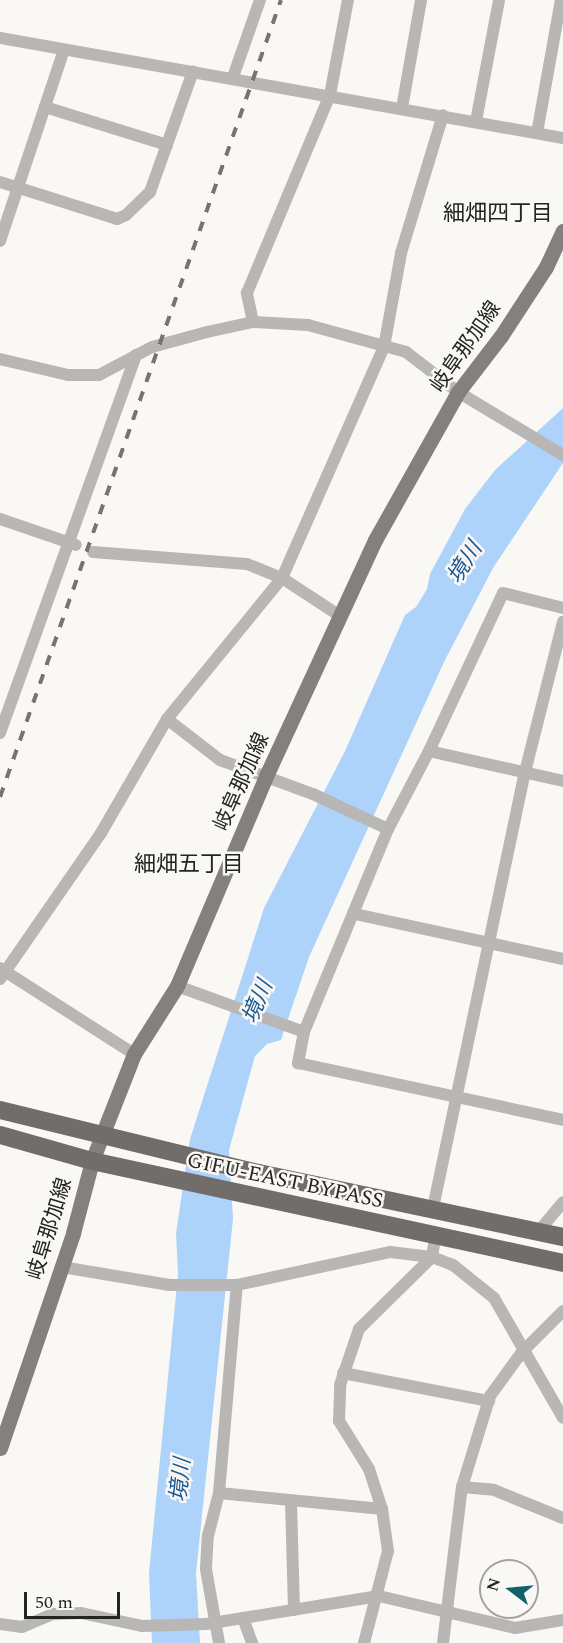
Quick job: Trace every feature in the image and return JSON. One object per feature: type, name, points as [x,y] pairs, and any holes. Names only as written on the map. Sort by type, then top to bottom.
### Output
[{"type":"highway","name":"GIFU-EAST BYPASS","points":[[0,1110],[267,1174],[563,1237]]},
{"type":"highway","name":"GIFU-EAST BYPASS","points":[[0,1135],[92,1161],[563,1263]]},
{"type":"main road","name":"岐阜那加線","points":[[0,1448],[62,1267],[92,1161],[134,1054],[177,986],[266,776],[375,540],[458,393],[501,336],[546,267],[563,231]]},
{"type":"street","points":[[233,77],[260,0]]},
{"type":"street","points":[[253,322],[247,293],[330,95],[348,0]]},
{"type":"street","points":[[402,108],[421,0]]},
{"type":"street","points":[[476,121],[499,0]]},
{"type":"street","points":[[537,133],[561,0]]},
{"type":"street","points":[[0,39],[233,77],[563,138]]},
{"type":"street","points":[[0,241],[64,50]]},
{"type":"street","points":[[0,182],[117,219],[150,192],[193,71]]},
{"type":"street","points":[[45,107],[167,145]]},
{"type":"street","points":[[134,1054],[2,972],[101,833],[166,719],[282,578],[384,347],[401,254],[443,115]]},
{"type":"street","points":[[0,359],[68,375],[99,375],[120,367],[136,354],[207,332],[253,322],[308,325],[406,352],[458,393],[524,428],[563,455]]},
{"type":"street","points":[[0,733],[6,691],[71,544],[136,354]]},
{"type":"street","points":[[0,519],[71,544]]},
{"type":"street","points":[[93,552],[248,564],[282,578],[340,616]]},
{"type":"street","points":[[563,608],[503,593],[429,751],[388,830],[304,1032],[298,1063],[563,1120]]},
{"type":"street","points":[[433,1208],[525,772],[563,622]]},
{"type":"street","points":[[166,719],[220,760],[313,794],[388,830]]},
{"type":"street","points":[[429,751],[563,781]]},
{"type":"street","points":[[355,914],[563,959]]},
{"type":"street","points":[[177,986],[304,1032]]},
{"type":"street","points":[[538,1232],[563,1202]]},
{"type":"street","points":[[364,1643],[379,1596],[388,1551],[382,1509],[369,1468],[339,1421],[343,1373],[359,1329],[432,1257],[435,1237]]},
{"type":"street","points":[[62,1267],[170,1285],[236,1285],[390,1252],[432,1257],[453,1265],[494,1298],[522,1352],[563,1418]]},
{"type":"street","points":[[219,1643],[210,1623],[206,1569],[208,1536],[219,1493],[236,1285]]},
{"type":"street","points":[[443,1643],[462,1487],[489,1401],[522,1352],[563,1311]]},
{"type":"street","points":[[343,1373],[489,1401]]},
{"type":"street","points":[[462,1487],[494,1490],[563,1518]]},
{"type":"street","points":[[219,1493],[291,1502],[382,1509]]},
{"type":"street","points":[[291,1502],[294,1610]]},
{"type":"street","points":[[0,1624],[22,1627],[52,1614],[81,1613],[142,1626],[210,1623],[379,1596],[515,1628],[563,1620]]},
{"type":"street","points":[[243,1618],[252,1643]]},
{"type":"water","name":"境川","points":[[563,408],[563,463],[493,568],[445,660],[309,957],[281,1040],[267,1044],[255,1056],[229,1150],[233,1219],[196,1573],[200,1643],[152,1643],[149,1573],[178,1274],[176,1233],[190,1139],[264,908],[345,751],[405,615],[416,607],[427,589],[430,574],[465,509],[495,470]]},
{"type":"railway","points":[[0,797],[281,0]]},
{"type":"district","name":"細畑四丁目","points":[[498,214]]},
{"type":"district","name":"細畑五丁目","points":[[189,865]]}]
